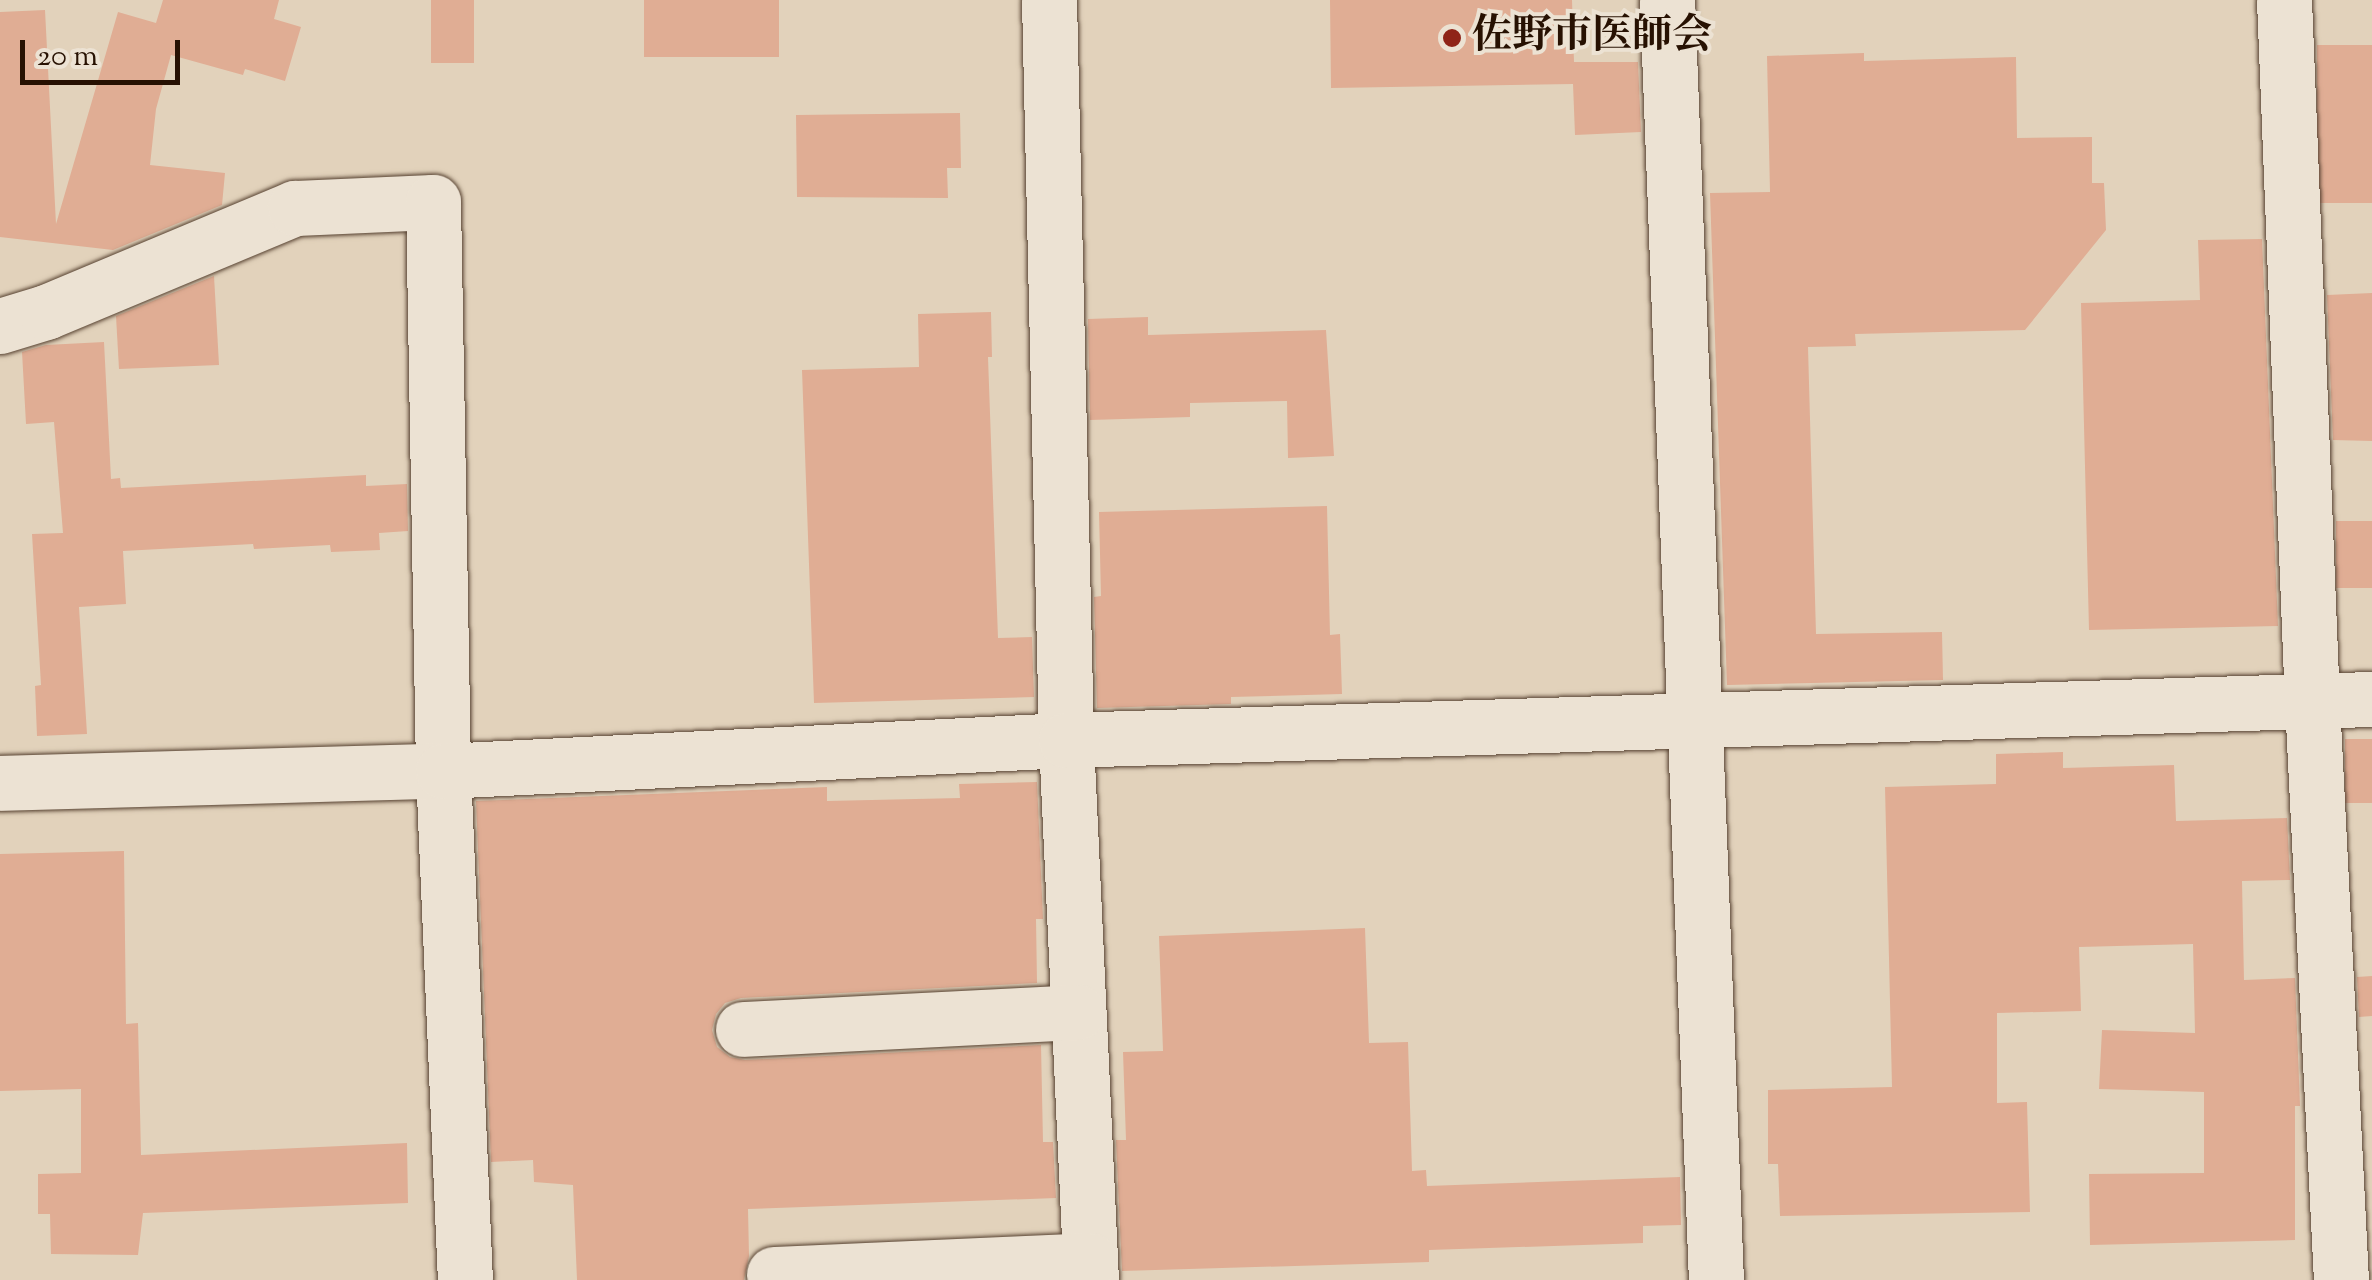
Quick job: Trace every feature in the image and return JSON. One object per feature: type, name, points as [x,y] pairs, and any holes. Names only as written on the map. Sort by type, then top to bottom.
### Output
[{"type":"street","points":[[774,1274],[1090,1270],[1066,740],[1049,0]]},
{"type":"street","points":[[1667,0],[1716,1280]]},
{"type":"street","points":[[2284,0],[2312,702],[2341,1280]]},
{"type":"street","points":[[0,326],[46,312],[294,208],[433,202],[443,771],[465,1280]]},
{"type":"street","points":[[0,783],[443,771],[1066,740],[1692,718],[2372,700]]},
{"type":"street","points":[[744,1028],[1078,1012]]},
{"type":"building","points":[[163,0],[279,0],[274,19],[301,27],[285,81],[245,69],[243,75],[171,55],[156,109],[150,165],[225,173],[222,205],[113,250],[0,237],[0,12],[45,10],[56,224],[118,12],[156,23]]},
{"type":"building","points":[[431,0],[474,0],[474,63],[431,63]]},
{"type":"building","points":[[644,0],[779,0],[779,57],[644,57]]},
{"type":"building","name":"佐野市医師会","points":[[1330,0],[1572,0],[1574,62],[1638,62],[1641,132],[1575,135],[1573,84],[1331,88]]},
{"type":"building","points":[[2317,45],[2372,45],[2372,203],[2317,203]]},
{"type":"building","points":[[1864,53],[1864,61],[2016,57],[2017,138],[2092,137],[2092,183],[2104,183],[2106,230],[2025,330],[1855,334],[1856,346],[1808,347],[1816,634],[1942,632],[1943,680],[1727,685],[1710,193],[1770,192],[1767,56]]},
{"type":"building","points":[[960,113],[961,168],[947,168],[948,198],[797,197],[796,115]]},
{"type":"building","points":[[2262,239],[2278,626],[2089,630],[2081,303],[2200,300],[2198,240]]},
{"type":"building","points":[[214,276],[219,365],[119,369],[116,316]]},
{"type":"building","points":[[2372,293],[2372,441],[2333,440],[2327,295]]},
{"type":"building","points":[[991,312],[992,357],[988,357],[998,638],[1032,637],[1034,697],[814,703],[802,370],[919,367],[918,314]]},
{"type":"building","points":[[1148,317],[1148,335],[1326,330],[1334,456],[1288,458],[1287,401],[1190,403],[1190,417],[1090,420],[1088,319]]},
{"type":"building","points":[[104,342],[111,479],[120,478],[121,488],[366,475],[366,486],[407,484],[408,531],[379,533],[380,550],[331,552],[330,545],[254,549],[253,544],[123,551],[126,604],[79,607],[87,734],[37,736],[35,686],[41,685],[32,534],[63,533],[54,422],[26,424],[22,352],[46,345]]},
{"type":"building","points":[[1327,506],[1330,635],[1340,634],[1342,694],[1231,697],[1231,704],[1097,708],[1094,597],[1101,596],[1099,512]]},
{"type":"building","points":[[2336,521],[2372,521],[2372,588],[2336,588]]},
{"type":"building","points":[[2345,739],[2372,739],[2372,803],[2345,803]]},
{"type":"building","points":[[2063,752],[2063,768],[2174,765],[2176,821],[2287,818],[2290,880],[2242,881],[2244,980],[2295,978],[2300,1106],[2295,1106],[2295,1240],[2090,1245],[2089,1174],[2204,1173],[2204,1092],[2099,1089],[2102,1030],[2195,1033],[2193,944],[2079,947],[2081,1011],[1997,1013],[1997,1103],[2027,1102],[2030,1212],[1780,1216],[1778,1164],[1768,1164],[1768,1090],[1892,1087],[1885,787],[1996,784],[1996,754]]},
{"type":"building","points":[[1037,782],[1043,919],[1036,919],[1037,983],[741,998],[725,1003],[716,1014],[712,1030],[717,1047],[730,1057],[745,1060],[1041,1045],[1043,1142],[1053,1142],[1056,1198],[748,1209],[749,1256],[744,1280],[577,1280],[573,1185],[534,1182],[533,1160],[491,1162],[476,801],[827,787],[827,801],[960,798],[959,784]]},
{"type":"building","points":[[124,851],[126,1024],[138,1023],[141,1155],[407,1143],[408,1203],[143,1213],[138,1255],[51,1254],[50,1214],[38,1214],[38,1174],[81,1173],[81,1089],[0,1091],[0,854]]},
{"type":"building","points":[[1365,928],[1369,1043],[1408,1042],[1412,1171],[1426,1170],[1427,1186],[1680,1177],[1681,1225],[1643,1226],[1643,1243],[1429,1250],[1429,1262],[1122,1271],[1116,1140],[1126,1140],[1123,1052],[1163,1051],[1159,936]]},
{"type":"building","points":[[2372,976],[2372,1016],[2359,1017],[2357,977]]},
{"type":"place","name":"佐野市医師会","points":[[1452,38]]}]
